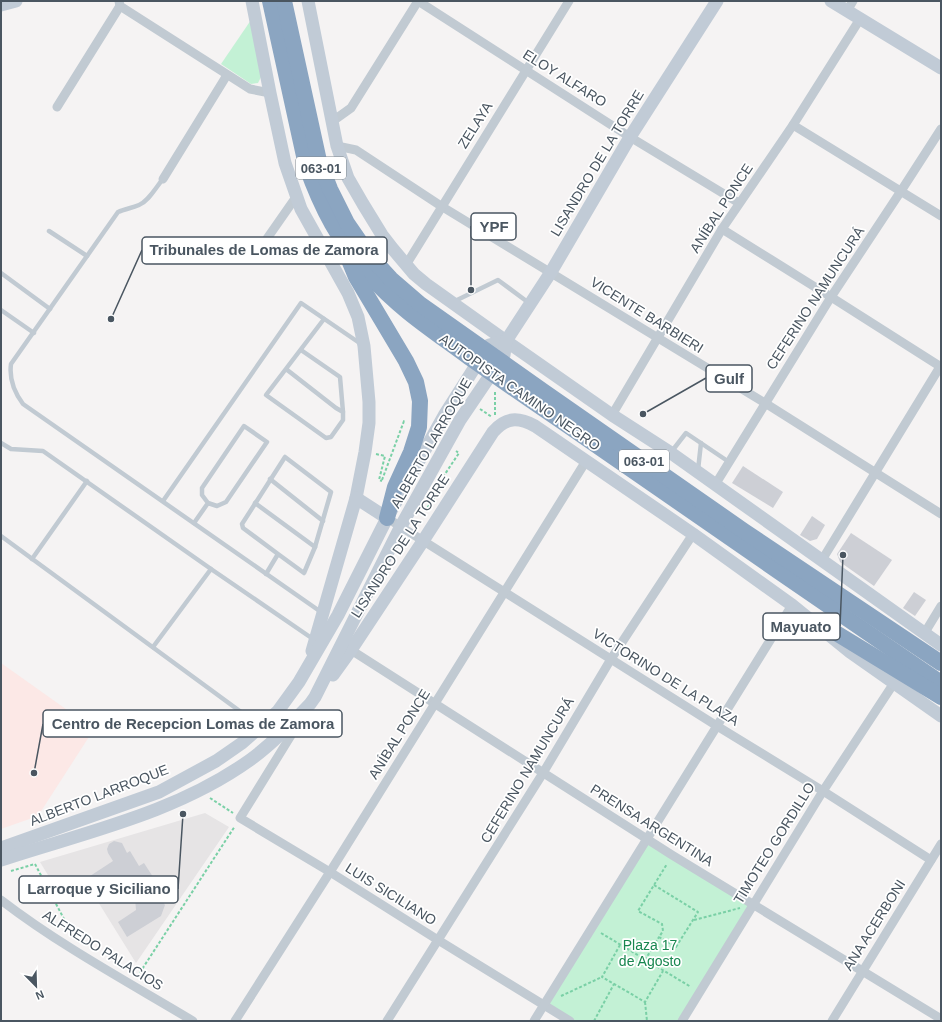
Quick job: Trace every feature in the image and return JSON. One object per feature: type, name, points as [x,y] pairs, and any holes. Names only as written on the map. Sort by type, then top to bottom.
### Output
[{"type":"highway","name":"AUTOPISTA CAMINO NEGRO","points":[[270,1],[306,165],[315,191],[341,240],[369,275],[394,300],[417,320],[539,397],[744,531],[941,663]]},
{"type":"highway","name":"AUTOPISTA CAMINO NEGRO","points":[[284,1],[319,161],[330,190],[347,224],[370,255],[391,278],[420,304],[539,397],[941,683]]},
{"type":"highway","points":[[341,240],[356,277],[406,361],[416,382],[420,401],[419,427],[411,452],[395,487],[387,518]]},
{"type":"highway","points":[[819,628],[836,632],[941,697]]},
{"type":"street","points":[[1,5],[16,1]]},
{"type":"street","points":[[252,1],[285,163],[296,197],[348,293],[358,317],[364,346],[369,402],[369,423],[356,498],[306,669]]},
{"type":"street","points":[[308,1],[337,146],[348,178],[392,248],[406,265],[426,284],[451,302],[612,415],[697,472],[941,645]]},
{"type":"street","points":[[332,120],[351,108],[418,1]]},
{"type":"street","name":"ELOY ALFARO","points":[[418,1],[630,137],[739,203]]},
{"type":"street","name":"ZELAYA","points":[[406,265],[441,206],[569,1]]},
{"type":"street","name":"LISANDRO DE LA TORRE","points":[[506,341],[551,272],[630,137],[717,1]]},
{"type":"street","points":[[831,1],[850,6],[860,19],[941,68]]},
{"type":"street","points":[[57,107],[120,4],[250,89],[270,93]]},
{"type":"street","name":"ANÍBAL PONCE","points":[[612,415],[722,229],[793,125],[860,19]]},
{"type":"street","points":[[162,179],[227,75]]},
{"type":"street","points":[[793,125],[941,216]]},
{"type":"street","name":"CEFERINO NAMUNCURÁ","points":[[715,485],[831,297],[941,129]]},
{"type":"street","name":"VICENTE BARBIERI","points":[[337,146],[356,150],[441,206],[765,403],[941,514]]},
{"type":"street","points":[[259,250],[296,197]]},
{"type":"street","points":[[722,229],[941,366],[822,560]]},
{"type":"street","name":"ALBERTO LARROQUE","points":[[1,848],[159,792],[216,762],[262,727],[278,711],[298,682],[338,615],[387,518],[445,414],[469,375],[489,345],[506,341],[504,355],[460,420],[401,526],[313,701],[268,746],[250,760],[227,775],[198,790],[136,818],[1,860]]},
{"type":"street","name":"LISANDRO DE LA TORRE","points":[[240,818],[313,701],[351,650],[424,541],[493,432],[501,424],[508,420],[522,420],[535,426],[586,462]]},
{"type":"street","points":[[586,462],[693,534],[792,605],[850,652],[941,716]]},
{"type":"street","name":"ANÍBAL PONCE","points":[[235,1021],[330,872],[586,462]]},
{"type":"street","points":[[356,498],[387,518]]},
{"type":"street","name":"VICTORINO DE LA PLAZA","points":[[387,518],[504,593],[823,791],[931,860]]},
{"type":"street","name":"CEFERINO NAMUNCURÁ","points":[[387,1021],[543,773],[611,659],[693,534]]},
{"type":"street","points":[[534,1021],[792,605]]},
{"type":"street","points":[[924,634],[941,606]]},
{"type":"street","name":"PRENSA ARGENTINA","points":[[351,650],[672,855],[941,1019]]},
{"type":"street","name":"TIMOTEO GORDILLO","points":[[682,1021],[823,791],[894,683]]},
{"type":"street","name":"LUIS SICILIANO","points":[[240,818],[570,1021]]},
{"type":"street","name":"ANA ACERBONI","points":[[832,1021],[941,844]]},
{"type":"street","name":"ALFREDO PALACIOS","points":[[1,900],[82,955],[193,1021]]},
{"type":"lane","points":[[162,179],[146,200],[139,205],[118,212],[11,364],[10,374],[16,396],[23,404],[322,613]]},
{"type":"lane","points":[[49,230],[87,256]]},
{"type":"lane","points":[[1,273],[50,309]]},
{"type":"lane","points":[[451,302],[498,280],[530,304]]},
{"type":"lane","points":[[163,501],[301,303],[364,346]]},
{"type":"lane","points":[[1,310],[34,332]]},
{"type":"lane","points":[[300,350],[340,377],[343,420],[331,437],[326,438],[266,395],[300,350],[324,319]]},
{"type":"lane","points":[[286,369],[343,412]]},
{"type":"lane","points":[[244,426],[267,442],[226,502],[217,506],[208,503],[202,495],[202,488],[244,426]]},
{"type":"lane","points":[[671,454],[686,433],[729,462]]},
{"type":"lane","points":[[697,472],[701,443]]},
{"type":"lane","points":[[1,444],[11,449],[43,451],[315,640]]},
{"type":"lane","points":[[286,457],[331,492],[315,547],[304,573],[243,528],[242,524],[254,502],[270,479],[286,457]]},
{"type":"lane","points":[[270,479],[323,521]]},
{"type":"lane","points":[[32,559],[87,481]]},
{"type":"lane","points":[[254,502],[315,547]]},
{"type":"lane","points":[[194,523],[208,503]]},
{"type":"lane","points":[[1,536],[262,727]]},
{"type":"lane","points":[[266,574],[278,554]]},
{"type":"lane","points":[[152,647],[211,569]]},
{"type":"path","points":[[471,403],[494,418],[496,389]]},
{"type":"path","points":[[365,452],[385,456],[379,480],[382,481]]},
{"type":"path","points":[[132,984],[240,818],[198,790]]},
{"type":"path","points":[[645,960],[663,931],[662,924],[638,911],[672,855]]},
{"type":"path","points":[[8,871],[35,864],[82,955]]},
{"type":"path","points":[[654,885],[698,912],[676,947],[660,937]]},
{"type":"path","points":[[693,920],[753,904]]},
{"type":"path","points":[[592,928],[699,992]]},
{"type":"path","points":[[544,1005],[602,977],[620,945]]},
{"type":"path","points":[[647,1021],[645,1002],[663,971]]},
{"type":"path","points":[[602,977],[645,1002]]},
{"type":"path","points":[[594,1021],[614,984]]},
{"type":"shaded area","points":[[1,663],[94,729],[38,816],[1,829]]},
{"type":"shaded area","points":[[205,813],[229,827],[136,963],[87,884],[62,898],[40,862]]},
{"type":"green space","points":[[251,20],[262,75],[258,83],[251,84],[221,64]]},
{"type":"green space","name":"Plaza 17 de Agosto","points":[[647,839],[753,904],[682,1021],[570,1021],[544,1005]]},
{"type":"building","points":[[743,466],[783,492],[773,508],[732,483]]},
{"type":"building","points":[[812,516],[825,525],[817,539],[810,541],[800,535]]},
{"type":"building","points":[[851,533],[892,560],[874,586],[840,562],[837,554]]},
{"type":"building","points":[[914,592],[926,600],[915,616],[903,608]]},
{"type":"building","points":[[114,841],[122,843],[127,853],[130,851],[139,866],[144,863],[164,894],[159,897],[165,905],[161,916],[127,937],[118,922],[136,910],[135,898],[141,894],[132,880],[127,884],[123,878],[109,887],[112,892],[97,902],[84,880],[113,861],[107,849],[109,844]]},
{"type":"place","name":"YPF","points":[[471,290]]},
{"type":"place","name":"Tribunales de Lomas de Zamora","points":[[111,319]]},
{"type":"place","name":"Gulf","points":[[643,414]]},
{"type":"place","name":"Mayuato","points":[[843,555]]},
{"type":"place","name":"Centro de Recepcion Lomas de Zamora","points":[[34,773]]},
{"type":"place","name":"Larroque y Siciliano","points":[[183,814]]}]
